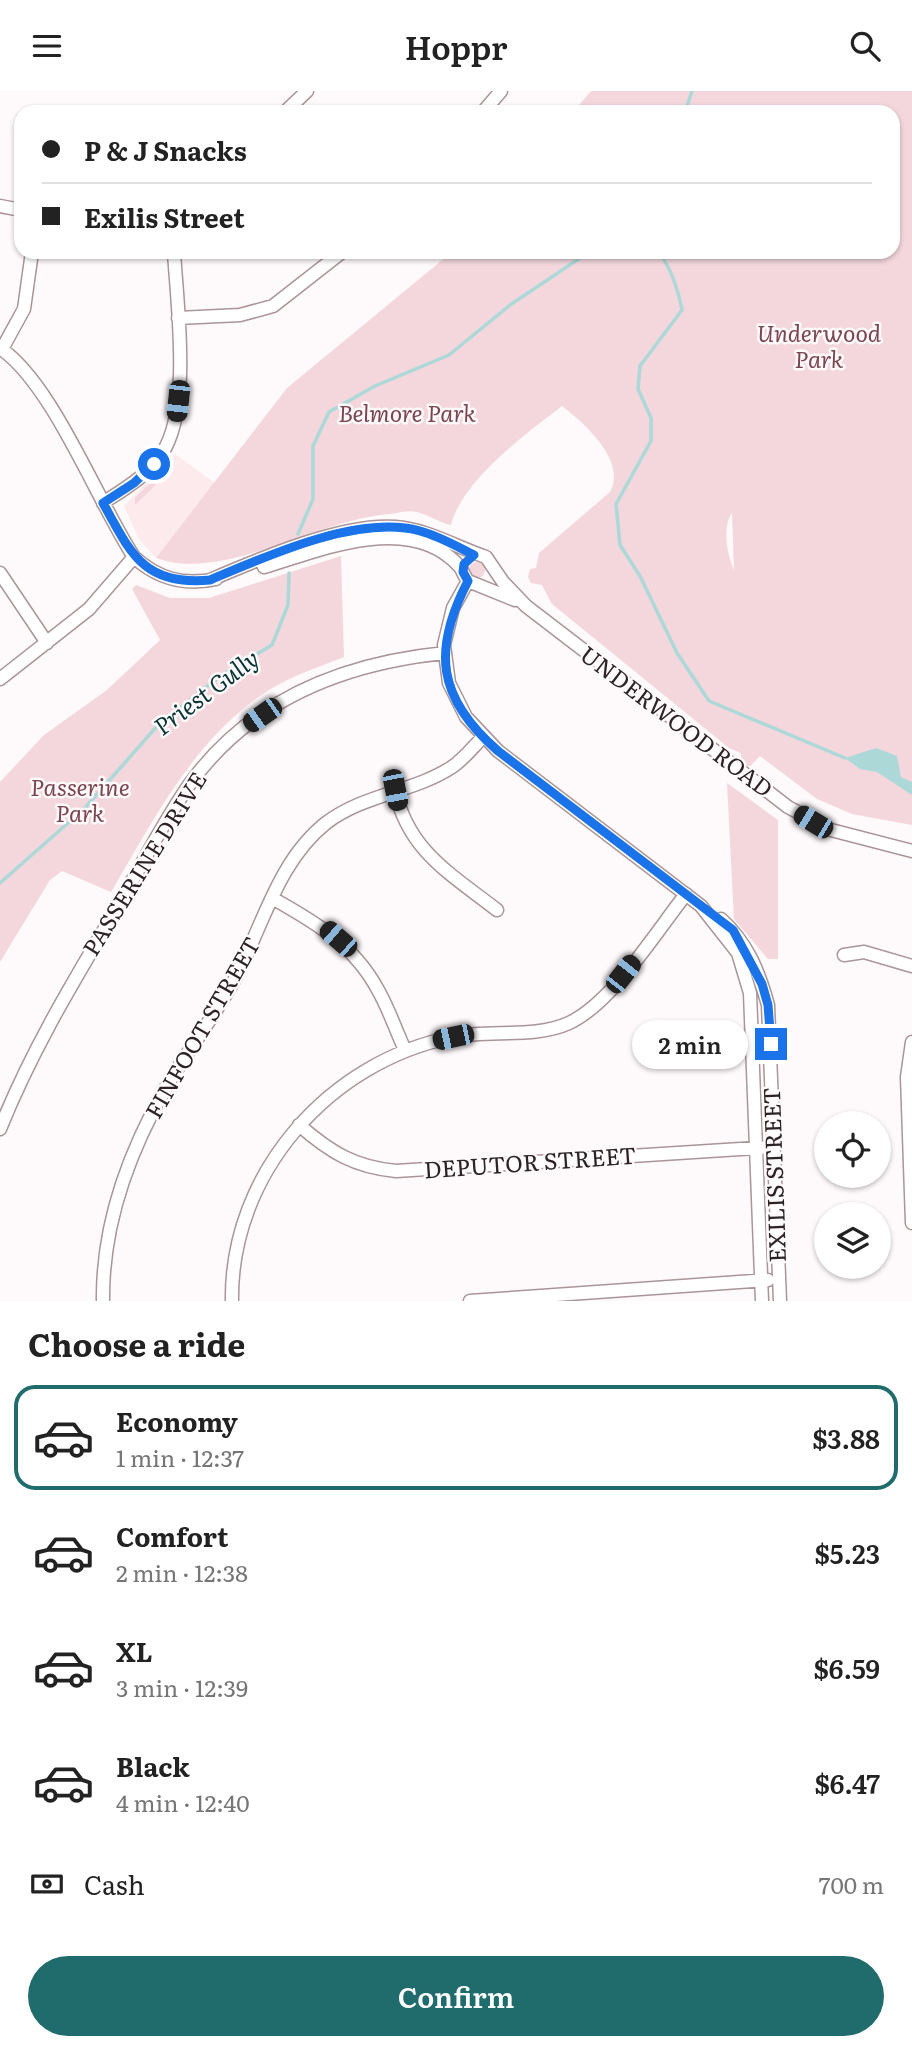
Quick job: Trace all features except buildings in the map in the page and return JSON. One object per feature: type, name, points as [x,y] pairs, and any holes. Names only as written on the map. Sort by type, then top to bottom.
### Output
[{"type":"street","points":[[292,105],[307,91]]},
{"type":"street","points":[[489,105],[501,91]]},
{"type":"street","points":[[1,348],[24,309],[32,259]]},
{"type":"street","points":[[103,503],[134,483],[154,464],[172,435],[179,387],[174,259]]},
{"type":"street","points":[[178,318],[240,315],[273,306],[333,259]]},
{"type":"street","name":"UNDERWOOD ROAD","points":[[1,348],[19,364],[40,391],[134,557],[148,570],[167,579],[187,582],[210,580],[348,542],[373,539],[421,543],[439,550],[470,578],[526,606],[788,807],[831,831],[912,851]]},
{"type":"street","name":"UNDERWOOD ROAD","points":[[210,580],[343,532],[371,527],[420,531],[474,555],[486,557],[526,606]]},
{"type":"street","points":[[474,555],[465,561],[470,578],[491,577],[493,567]]},
{"type":"street","points":[[0,679],[89,609],[134,557]]},
{"type":"street","points":[[0,573],[47,643]]},
{"type":"street","name":"EXILIS STREET","points":[[470,578],[450,618],[445,653],[453,694],[466,717],[483,737],[701,906],[738,953],[750,993],[762,1301]]},
{"type":"street","name":"PASSERINE DRIVE","points":[[0,1129],[47,1027],[171,814],[190,784],[216,754],[245,727],[279,702],[319,682],[366,665],[445,653]]},
{"type":"street","name":"FINFOOT STREET","points":[[103,1301],[106,1252],[112,1215],[141,1137],[165,1089],[234,981],[292,860],[327,822],[374,797],[452,767],[483,737]]},
{"type":"street","points":[[395,790],[400,813],[413,838],[428,856],[497,910]]},
{"type":"street","points":[[232,1301],[234,1263],[251,1202],[277,1154],[319,1103],[346,1081],[405,1051],[470,1034],[544,1030],[569,1023],[608,994],[686,894]]},
{"type":"street","points":[[272,898],[322,926],[353,954],[379,991],[405,1051]]},
{"type":"street","name":"EXILIS STREET","points":[[701,906],[709,909],[741,939],[762,984],[770,1018],[780,1301]]},
{"type":"street","points":[[844,955],[864,952],[912,966]]},
{"type":"street","points":[[912,1042],[907,1077],[912,1223]]},
{"type":"street","name":"DEPUTOR STREET","points":[[299,1125],[346,1160],[369,1168],[396,1171],[774,1147]]},
{"type":"street","points":[[470,1301],[779,1280]]},
{"type":"shaded area","points":[[175,454],[215,483],[156,558],[139,539],[124,506]]},
{"type":"green space","points":[[591,91],[912,91],[912,825],[852,814],[817,799],[760,756],[750,766],[746,766],[741,762],[741,753],[729,748],[552,604],[542,585],[531,583],[528,577],[530,569],[536,568],[539,553],[610,492],[614,480],[613,468],[601,444],[562,406],[514,444],[482,475],[457,508],[451,525],[407,511],[362,518],[241,556],[211,562],[183,563],[156,558],[287,388],[444,259],[900,259],[900,105],[579,105]],"holes":[[[732,513],[734,570],[729,557],[727,526]]]},
{"type":"green space","points":[[167,466],[174,474],[169,472],[135,505],[135,498]]},
{"type":"green space","name":"Passerine Park","points":[[341,556],[344,657],[269,690],[219,731],[178,781],[111,892],[62,871],[50,880],[0,962],[0,782],[44,735],[107,690],[160,640],[132,589],[136,585],[170,598],[209,598]]},
{"type":"green space","points":[[477,562],[485,570],[477,578],[469,570]]},
{"type":"green space","points":[[727,783],[778,820],[778,959],[768,959],[734,919]]},
{"type":"water","points":[[876,748],[897,756],[901,777],[912,782],[912,795],[877,772],[860,769],[845,758]]},
{"type":"waterway","name":"Priest Gully","points":[[687,105],[692,91]]},
{"type":"waterway","name":"Priest Gully","points":[[298,534],[313,499],[313,446],[329,412],[375,386],[449,355],[510,305],[579,259]]},
{"type":"waterway","points":[[664,259],[674,280],[682,310],[640,366],[638,389],[651,418],[651,441],[616,504],[620,545],[640,576],[677,653],[709,701],[845,758]]},
{"type":"waterway","name":"Priest Gully","points":[[0,883],[84,809],[159,724],[222,675],[272,645],[288,605],[289,573]]},
{"type":"route","points":[[154,464],[134,483],[103,503],[134,557],[148,570],[167,579],[187,582],[210,580],[248,564],[343,532],[371,527],[420,531],[474,555],[468,557],[462,569],[468,581],[453,608],[444,645],[449,683],[459,706],[483,737],[498,751],[701,906],[709,909],[733,930],[753,961],[762,984],[770,1018],[771,1044]]},
{"type":"park label","name":"Underwood Park","points":[[819,347]]},
{"type":"park label","name":"Belmore Park","points":[[407,414]]}]
